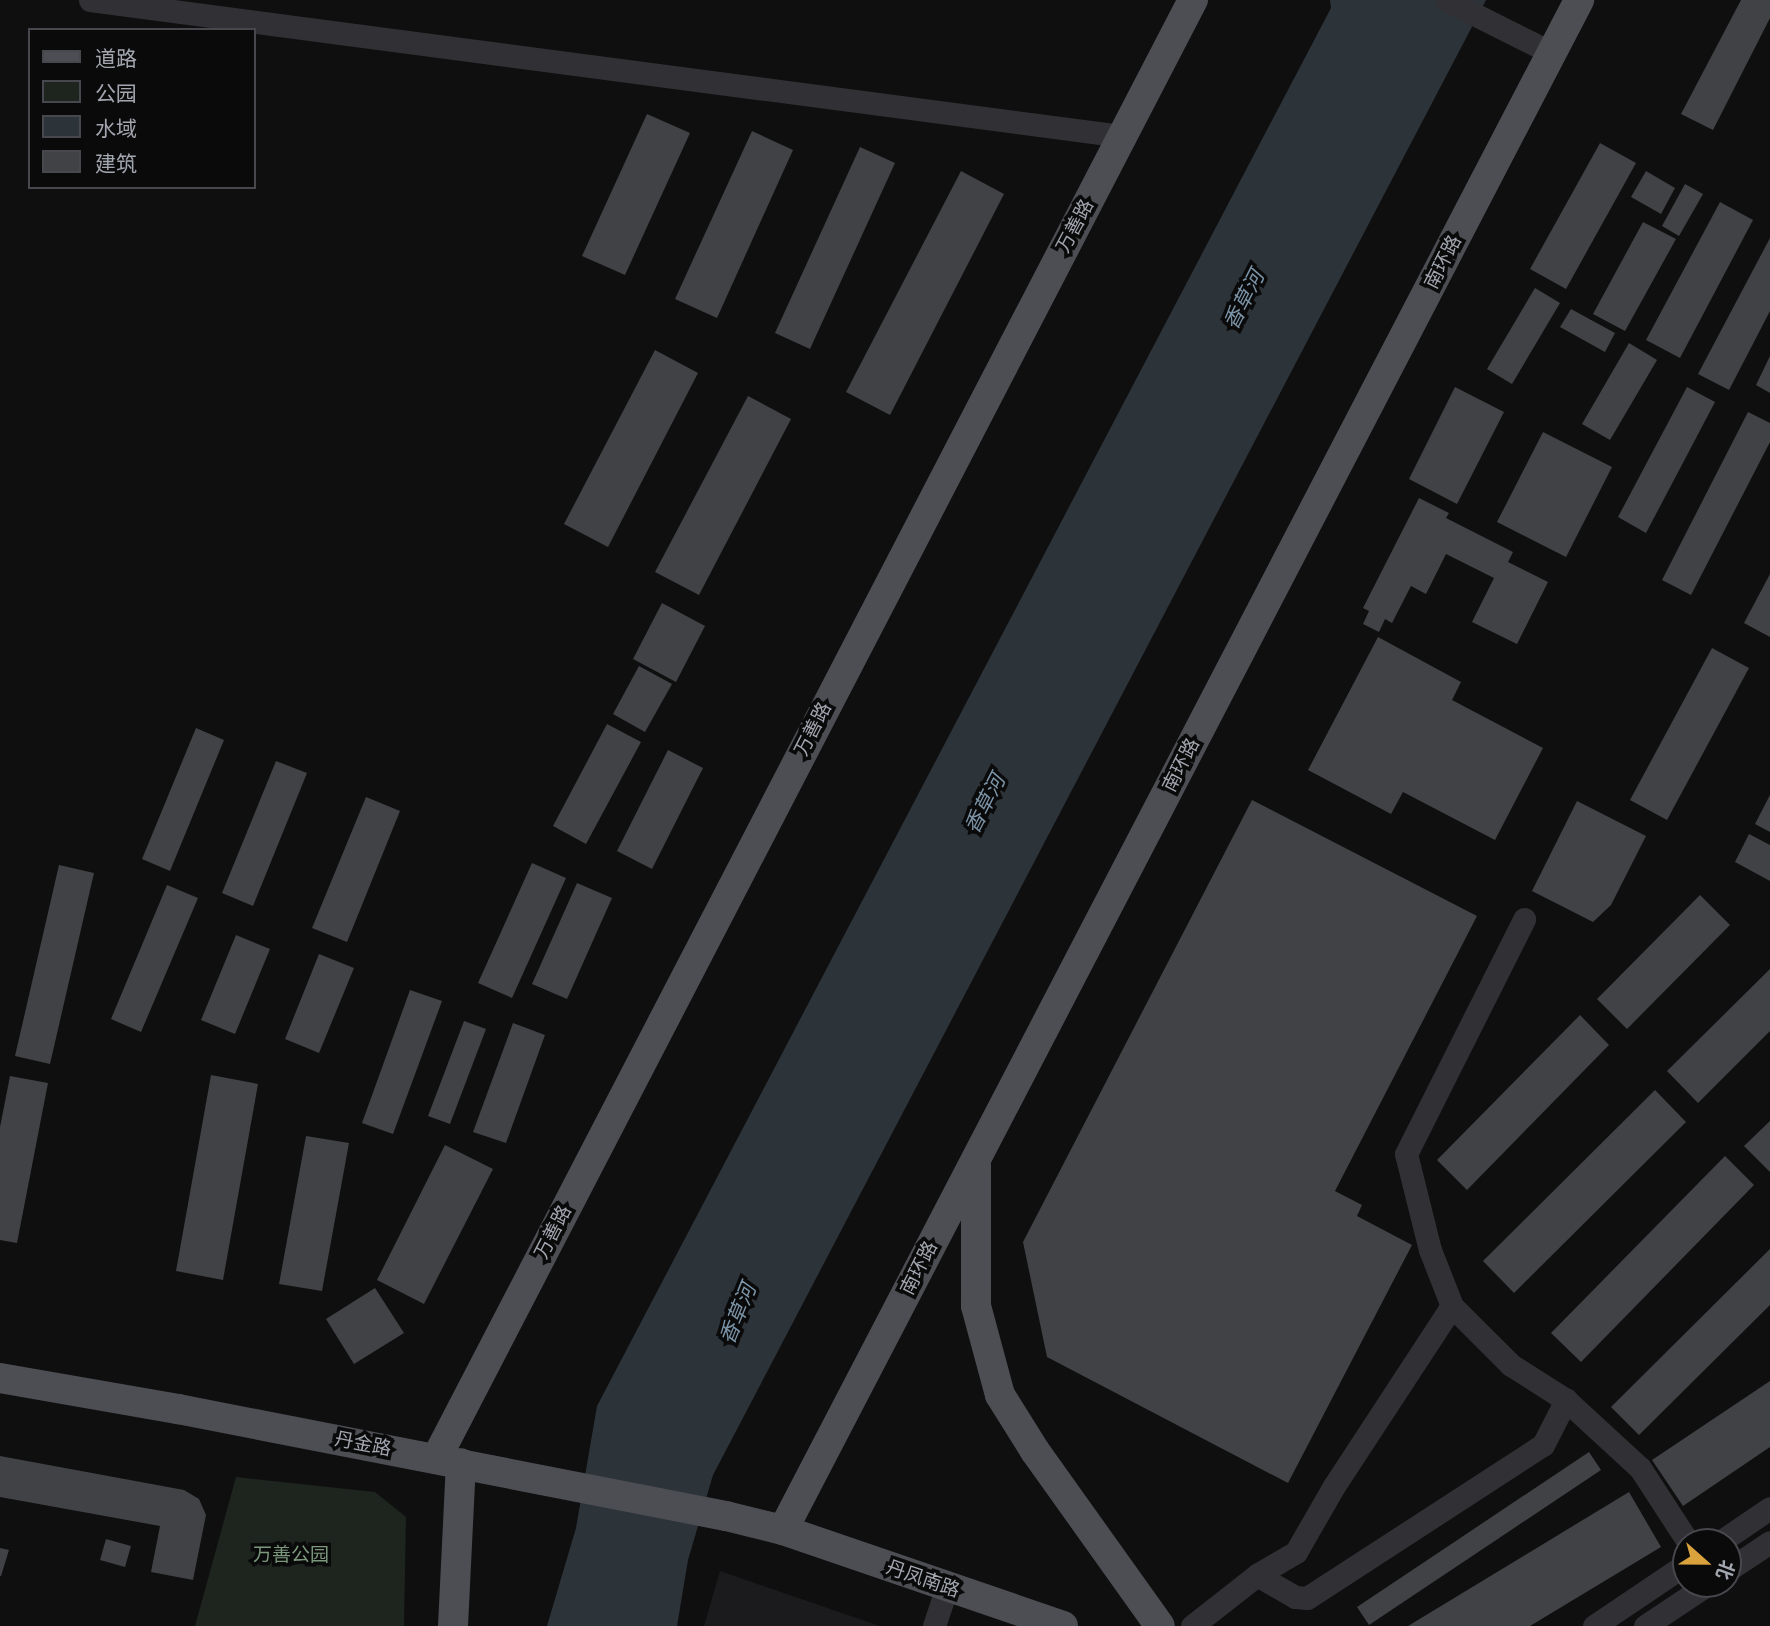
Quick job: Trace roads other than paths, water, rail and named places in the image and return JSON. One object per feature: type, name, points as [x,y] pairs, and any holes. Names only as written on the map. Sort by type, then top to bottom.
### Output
[{"type":"main road","name":"万善路","points":[[453,1626],[449,1461],[1121,136],[1193,0]]},
{"type":"main road","name":"南环路","points":[[783,1530],[1579,0]]},
{"type":"main road","points":[[976,1159],[976,1306],[1000,1395],[1035,1451],[1160,1626]]},
{"type":"main road","name":"丹金路","points":[[0,1378],[449,1461],[726,1516]]},
{"type":"main road","name":"丹凤南路","points":[[726,1516],[783,1530],[1063,1626]]},
{"type":"street","points":[[90,0],[1121,136]]},
{"type":"street","points":[[1446,0],[1552,53]]},
{"type":"street","points":[[1524,919],[1406,1154],[1430,1250],[1452,1306],[1511,1365],[1566,1399],[1640,1468],[1679,1528]]},
{"type":"street","points":[[1192,1626],[1257,1576],[1296,1552],[1334,1486],[1452,1306]]},
{"type":"street","points":[[1257,1576],[1295,1597],[1307,1598],[1543,1445],[1566,1399]]},
{"type":"street","points":[[1741,1528],[1770,1508]]},
{"type":"street","points":[[1742,1561],[1770,1542]]},
{"type":"street","points":[[1594,1626],[1672,1573]]},
{"type":"street","points":[[934,1626],[947,1587]]},
{"type":"street","points":[[1645,1626],[1687,1598]]},
{"type":"water","name":"香草河","points":[[1330,0],[1486,0],[713,1475],[688,1560],[677,1626],[547,1626],[576,1528],[597,1406],[1331,8]]},
{"type":"park label","name":"万善公园","points":[[291,1555]]}]
